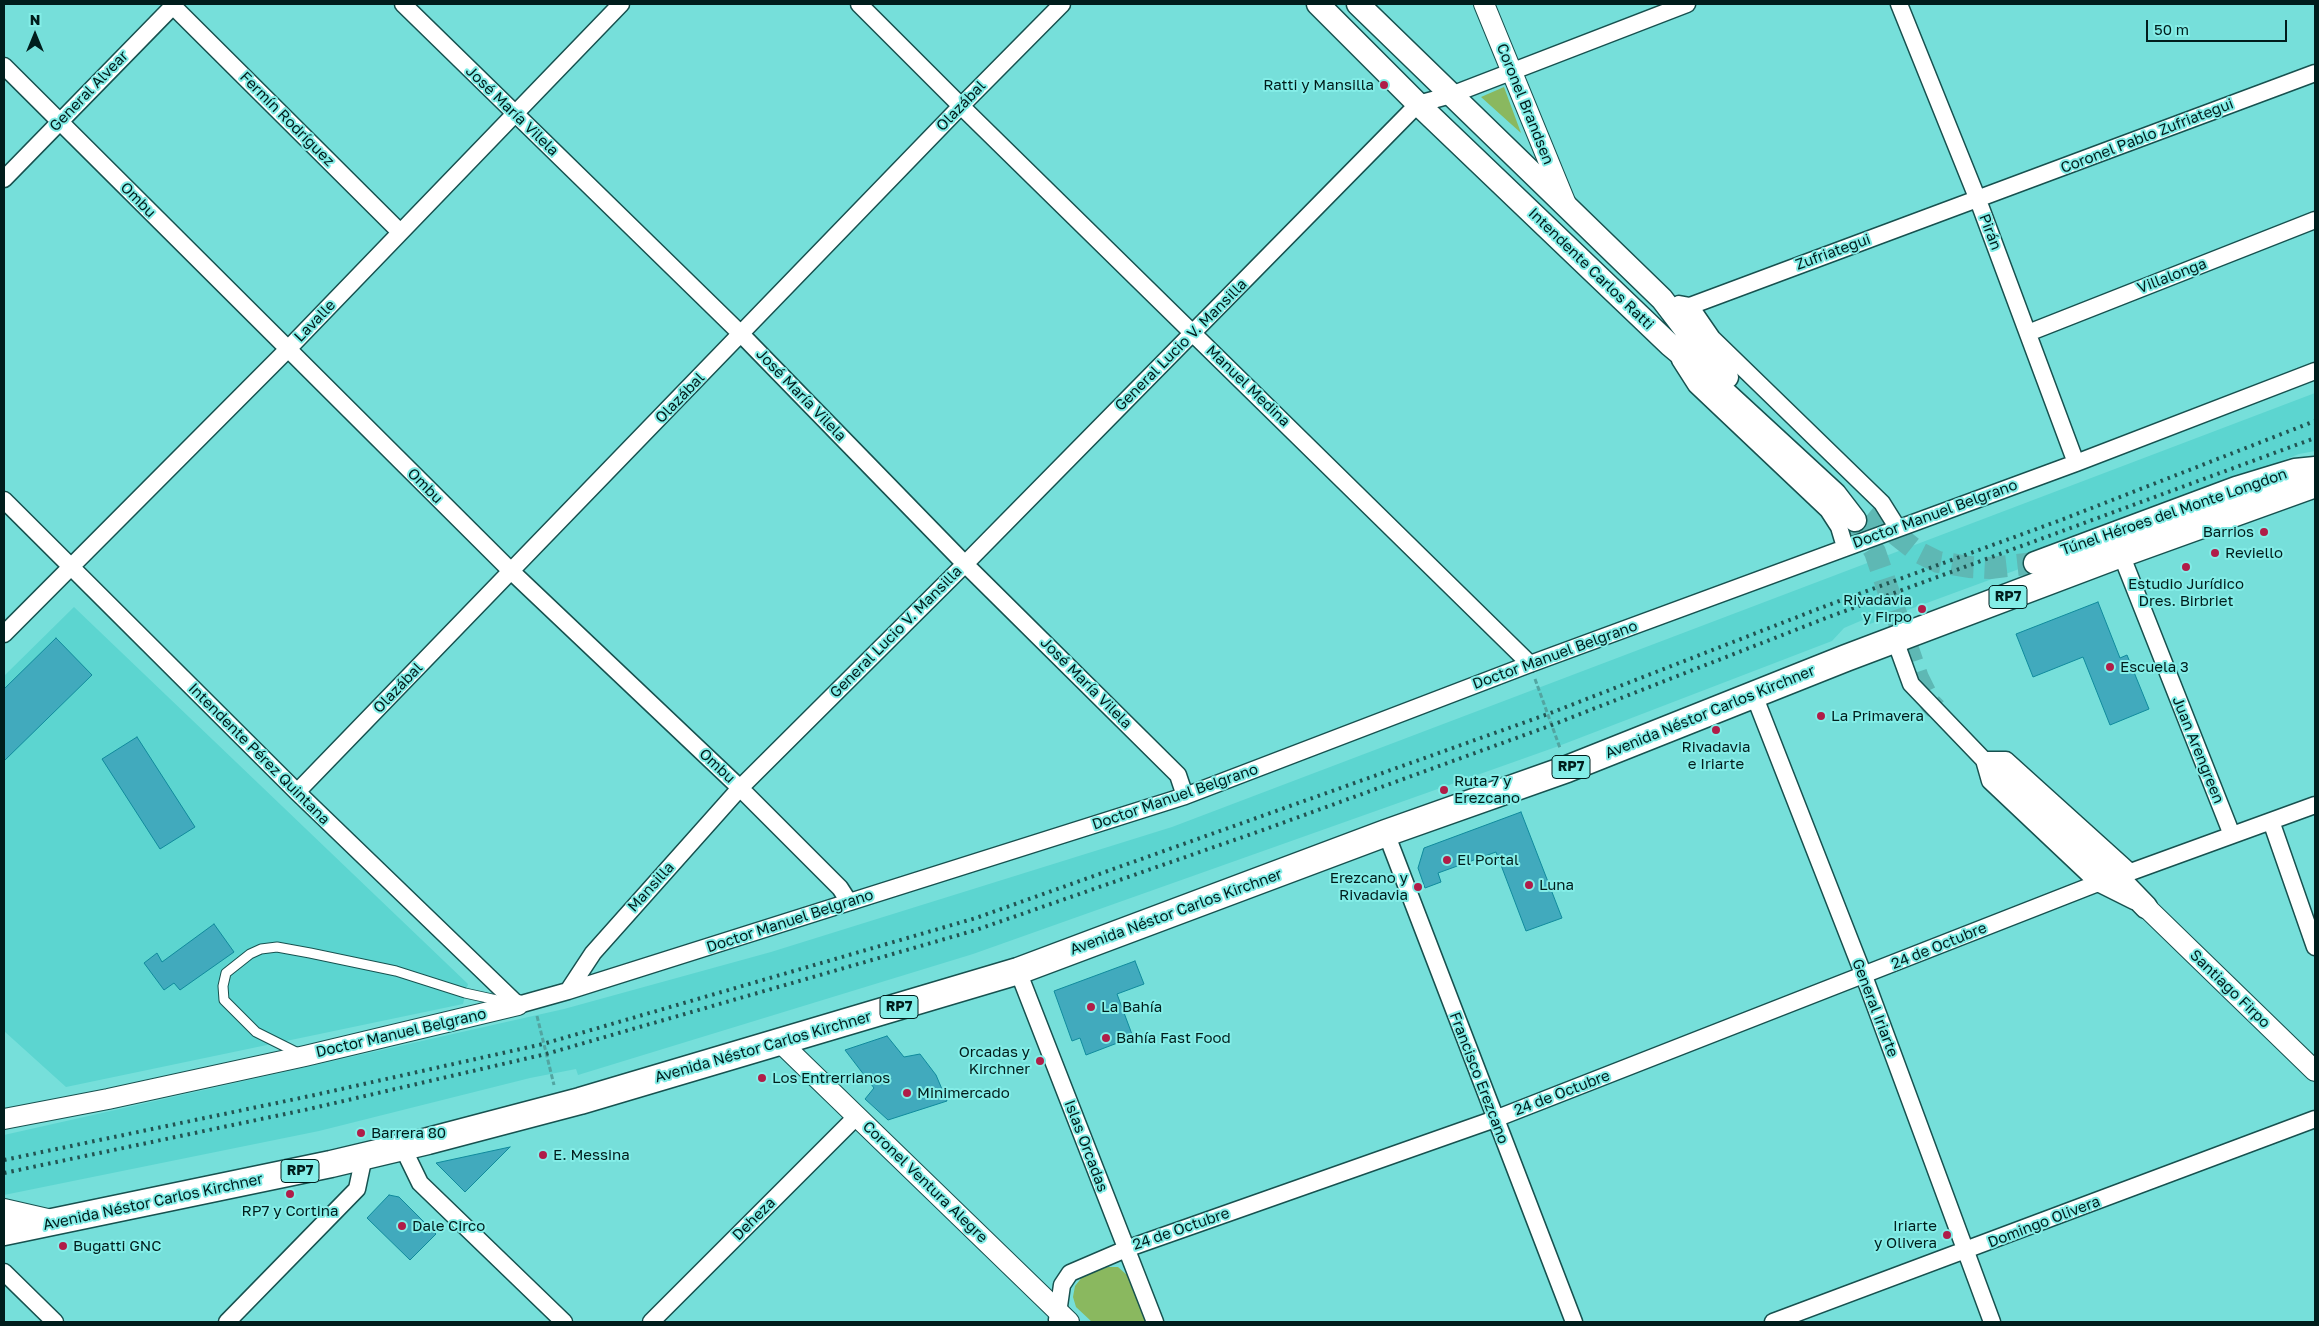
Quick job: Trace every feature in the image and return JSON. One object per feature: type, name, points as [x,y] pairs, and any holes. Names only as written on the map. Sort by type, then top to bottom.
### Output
[{"type":"main road","name":"Intendente Carlos Ratti","points":[[1318,4],[1418,104],[1670,346],[1707,376],[1828,487],[1848,509],[1862,516],[1719,369],[1662,299],[1358,4]]},
{"type":"main road","name":"Túnel Héroes del Monte Longdon","points":[[2035,563],[2236,488],[2296,470],[2315,468]]},
{"type":"main road","name":"Avenida Néstor Carlos Kirchner","points":[[4,1232],[61,1222],[364,1156],[580,1101],[1018,971],[1386,833],[1567,768],[2121,554],[2315,484]]},
{"type":"main road","name":"Santiago Firpo","points":[[1991,764],[2146,907]]},
{"type":"street","name":"José María Vilela","points":[[403,4],[741,334],[965,564],[1178,775],[1185,796]]},
{"type":"street","name":"Lavalle","points":[[4,634],[288,349],[621,4]]},
{"type":"street","name":"Manuel Medina","points":[[858,4],[1530,664]]},
{"type":"street","name":"Olazábal","points":[[297,792],[1062,4]]},
{"type":"street","name":"Coronel Brandsen","points":[[1484,4],[1566,204]]},
{"type":"street","points":[[1418,104],[1451,95],[1687,4]]},
{"type":"street","name":"Pirán","points":[[1899,4],[1978,200],[2076,463]]},
{"type":"street","name":"General Alvear","points":[[4,179],[174,5]]},
{"type":"street","name":"Fermín Rodríguez","points":[[174,5],[400,232]]},
{"type":"street","name":"Ombu","points":[[4,66],[510,571],[740,788],[840,888],[849,902]]},
{"type":"street","name":"Coronel Pablo Zufriategui","points":[[1978,200],[2315,72]]},
{"type":"street","name":"General Lucio V. Mansilla","points":[[740,788],[965,564],[1418,104]]},
{"type":"street","name":"Zufriategui","points":[[1690,306],[1978,200]]},
{"type":"street","name":"Villalonga","points":[[2028,333],[2315,220]]},
{"type":"street","name":"Intendente Carlos Ratti","points":[[1662,299],[1690,306]]},
{"type":"street","points":[[1690,306],[1712,338],[1882,503],[1898,527]]},
{"type":"street","name":"Intendente Carlos Ratti","points":[[1670,346],[1696,385],[1828,510],[1839,527],[1845,547]]},
{"type":"street","name":"Doctor Manuel Belgrano","points":[[6,1120],[305,1056],[568,991],[1185,796],[1530,664],[2076,463],[2315,371]]},
{"type":"street","name":"Intendente Pérez Quintana","points":[[4,500],[297,792],[518,1004]]},
{"type":"street","name":"Juan Arengreen","points":[[2121,554],[2232,835]]},
{"type":"street","name":"Santiago Firpo","points":[[1895,640],[1911,684],[1991,764],[1990,781],[2115,877]]},
{"type":"street","name":"General Iriarte","points":[[1754,695],[1864,976],[1992,1322]]},
{"type":"street","name":"Santiago Firpo","points":[[1991,764],[2006,760],[2115,877]]},
{"type":"street","name":"Mansilla","points":[[568,991],[593,953],[740,788]]},
{"type":"street","name":"24 de Octubre","points":[[1061,1319],[1062,1285],[1070,1273],[1126,1249],[1494,1119],[2115,877],[2315,805]]},
{"type":"street","points":[[2271,821],[2315,947]]},
{"type":"street","name":"Francisco Erezcano","points":[[1386,833],[1494,1119],[1574,1322]]},
{"type":"street","name":"Santiago Firpo","points":[[2146,907],[2315,1071]]},
{"type":"street","name":"Islas Orcadas","points":[[1018,971],[1154,1322]]},
{"type":"street","name":"Coronel Ventura Alegre","points":[[780,1042],[1061,1319]]},
{"type":"street","name":"Deheza","points":[[651,1322],[856,1116]]},
{"type":"street","name":"Domingo Olivera","points":[[1772,1322],[1966,1252],[2315,1119]]},
{"type":"street","points":[[402,1146],[420,1182],[564,1322]]},
{"type":"street","points":[[227,1322],[357,1189],[364,1156]]},
{"type":"street","points":[[4,1209],[61,1222]]},
{"type":"street","points":[[4,1272],[56,1322]]},
{"type":"lane","points":[[305,1056],[256,1032],[224,1000],[223,986],[226,972],[238,961],[261,949],[277,947],[396,971],[465,993],[518,1004]]},
{"type":"path","points":[[1530,664],[1567,768]]},
{"type":"path","points":[[537,1014],[554,1085]]},
{"type":"shaded area","points":[[2315,393],[2315,451],[2299,454],[2031,560],[2030,565],[1867,625],[1865,619],[1844,628],[1832,641],[1556,747],[973,954],[578,1075],[576,1069],[530,1078],[319,1131],[4,1195],[4,1135],[564,1009],[771,952],[1172,827]]},
{"type":"shaded area","points":[[74,607],[468,984],[463,1004],[66,1087],[4,1031],[4,676]]},
{"type":"green space","points":[[1504,87],[1521,133],[1481,97]]},
{"type":"green space","points":[[1108,1267],[1118,1267],[1127,1275],[1146,1322],[1092,1322],[1076,1307],[1073,1297],[1075,1286],[1083,1276]]},
{"type":"building","name":"Escuela 3","points":[[2098,602],[2120,658],[2127,655],[2149,709],[2110,725],[2083,657],[2033,677],[2016,634]]},
{"type":"building","points":[[56,638],[92,675],[4,761],[4,689]]},
{"type":"building","points":[[137,737],[195,827],[160,849],[102,759]]},
{"type":"building","name":"Luna","points":[[1521,812],[1562,918],[1526,931],[1496,852],[1438,873],[1441,882],[1425,888],[1418,868],[1424,848]]},
{"type":"building","points":[[214,924],[234,952],[180,990],[174,983],[164,990],[144,963],[157,953],[162,962]]},
{"type":"building","name":"La Bahía","points":[[1135,961],[1144,984],[1117,994],[1133,1037],[1086,1055],[1080,1038],[1072,1041],[1054,991]]},
{"type":"building","points":[[887,1036],[904,1057],[920,1054],[936,1075],[947,1101],[888,1120],[865,1099],[874,1088],[845,1050]]},
{"type":"building","points":[[510,1147],[465,1192],[436,1163]]},
{"type":"building","name":"Dale Circo","points":[[389,1195],[399,1197],[436,1234],[410,1260],[367,1218]]},
{"type":"tunnel","points":[[1869,513],[1918,552],[1938,562],[1990,568],[2035,563]]},
{"type":"tunnel","points":[[1855,520],[1875,552],[1918,678],[1931,704],[1936,709]]},
{"type":"railway","points":[[4,1160],[310,1096],[543,1044],[976,918],[1548,714],[1823,607],[2061,520],[2315,421]]},
{"type":"railway","points":[[4,1173],[309,1109],[546,1054],[976,930],[1263,830],[1552,725],[1826,618],[2315,438]]},
{"type":"place","name":"Ratti y Mansilla","points":[[1384,85]]},
{"type":"place","name":"Barrios","points":[[2264,532]]},
{"type":"place","name":"Reviello","points":[[2215,553]]},
{"type":"place","name":"Estudio Jurídico Dres. Birbriet","points":[[2186,567]]},
{"type":"place","name":"Rivadavia y Firpo","points":[[1922,609]]},
{"type":"place","name":"Escuela 3","points":[[2110,667]]},
{"type":"place","name":"La Primavera","points":[[1821,716]]},
{"type":"place","name":"Rivadavia e Iriarte","points":[[1716,730]]},
{"type":"place","name":"Ruta 7 y Erezcano","points":[[1444,790]]},
{"type":"place","name":"El Portal","points":[[1447,860]]},
{"type":"place","name":"Luna","points":[[1529,885]]},
{"type":"place","name":"Erezcano y Rivadavia","points":[[1418,887]]},
{"type":"place","name":"La Bahía","points":[[1091,1007]]},
{"type":"place","name":"Bahía Fast Food","points":[[1106,1038]]},
{"type":"place","name":"Orcadas y Kirchner","points":[[1040,1061]]},
{"type":"place","name":"Los Entrerrianos","points":[[762,1078]]},
{"type":"place","name":"Minimercado","points":[[907,1093]]},
{"type":"place","name":"Barrera 80","points":[[361,1133]]},
{"type":"place","name":"E. Messina","points":[[543,1155]]},
{"type":"place","name":"RP7 y Cortina","points":[[290,1194]]},
{"type":"place","name":"Dale Circo","points":[[402,1226]]},
{"type":"place","name":"Iriarte y Olivera","points":[[1947,1235]]},
{"type":"place","name":"Bugatti GNC","points":[[63,1246]]}]
